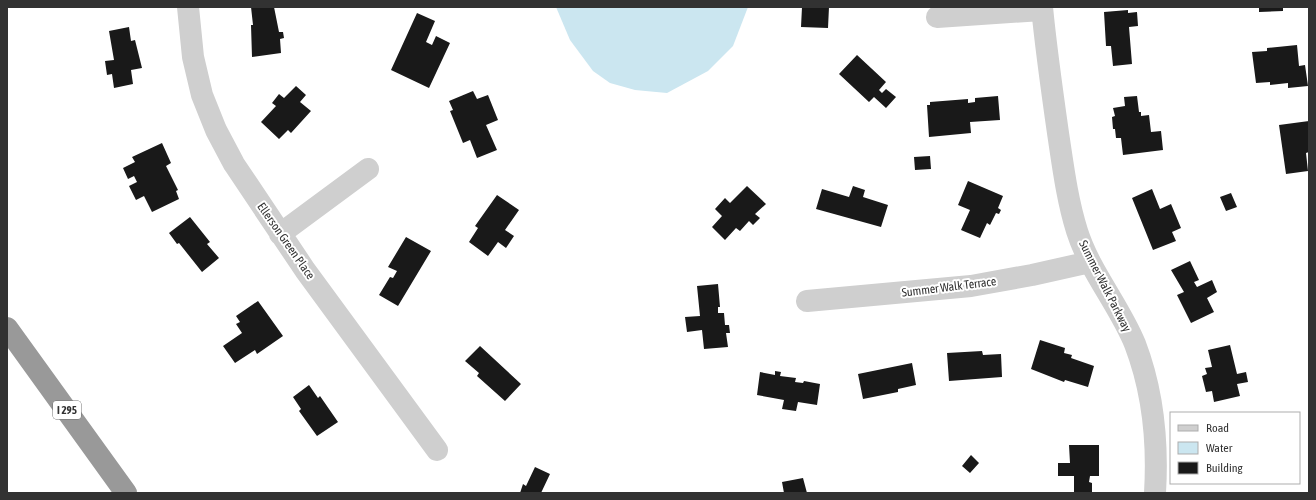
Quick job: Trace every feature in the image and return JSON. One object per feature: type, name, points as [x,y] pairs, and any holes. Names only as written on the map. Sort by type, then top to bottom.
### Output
[{"type":"highway","name":"I 295","points":[[7,328],[126,493]]},
{"type":"street","name":"Ellerson Green Place","points":[[188,7],[193,57],[202,95],[216,130],[234,164],[280,234],[437,450]]},
{"type":"street","points":[[937,17],[1042,8]]},
{"type":"street","name":"Summer Walk Parkway","points":[[1042,8],[1048,64],[1066,191],[1077,232],[1090,262],[1135,344],[1148,391],[1154,424],[1156,457],[1155,493]]},
{"type":"street","points":[[280,234],[368,169]]},
{"type":"street","name":"Summer Walk Terrace","points":[[807,301],[971,286],[1032,275],[1090,262]]},
{"type":"water","points":[[556,7],[748,7],[733,46],[708,71],[667,93],[635,90],[610,83],[593,71],[570,40]]},
{"type":"building","points":[[251,7],[274,7],[279,32],[283,32],[284,38],[280,39],[281,53],[252,57],[251,25],[253,25]]},
{"type":"building","points":[[802,7],[829,7],[828,28],[801,27]]},
{"type":"building","points":[[1259,7],[1283,7],[1283,11],[1259,12]]},
{"type":"building","points":[[1128,10],[1128,13],[1137,12],[1138,26],[1129,27],[1132,64],[1113,66],[1111,46],[1106,46],[1104,12]]},
{"type":"building","points":[[417,13],[435,21],[426,42],[432,45],[436,36],[450,43],[429,88],[391,70]]},
{"type":"building","points":[[129,27],[131,41],[135,40],[142,68],[131,70],[133,84],[114,88],[112,74],[107,75],[105,61],[114,60],[109,31]]},
{"type":"building","points":[[1297,45],[1299,66],[1305,65],[1308,86],[1288,88],[1288,83],[1270,85],[1270,82],[1256,83],[1252,52],[1267,51],[1267,48]]},
{"type":"building","points":[[857,55],[886,82],[879,90],[882,93],[886,89],[896,97],[886,108],[874,97],[869,102],[839,74]]},
{"type":"building","points":[[296,86],[306,95],[300,102],[311,111],[291,133],[288,130],[279,139],[261,122],[276,106],[272,103],[279,94],[284,98]]},
{"type":"building","points":[[473,91],[477,99],[488,95],[498,120],[486,125],[497,150],[477,158],[470,140],[463,143],[450,111],[453,110],[449,101]]},
{"type":"building","points":[[998,96],[1000,120],[970,122],[971,133],[929,137],[927,105],[930,105],[930,102],[968,99],[968,103],[975,102],[975,98]]},
{"type":"building","points":[[1137,96],[1141,116],[1149,115],[1151,132],[1161,131],[1163,150],[1123,155],[1121,138],[1116,138],[1115,129],[1113,129],[1112,117],[1115,116],[1113,108],[1125,106],[1124,97]]},
{"type":"building","points":[[1309,121],[1309,152],[1306,153],[1308,171],[1286,174],[1279,125]]},
{"type":"building","points":[[162,143],[171,163],[166,166],[178,190],[176,191],[179,199],[152,212],[144,196],[136,200],[129,186],[137,182],[134,176],[128,179],[123,168],[135,162],[132,157]]},
{"type":"building","points":[[930,156],[931,169],[915,170],[914,157]]},
{"type":"building","points":[[968,181],[1003,196],[998,208],[1001,210],[999,214],[996,213],[990,225],[987,223],[980,238],[961,230],[970,210],[958,205]]},
{"type":"building","points":[[747,186],[766,204],[755,214],[760,218],[753,225],[749,221],[740,231],[736,228],[725,240],[712,227],[722,216],[715,209],[725,198],[730,203]]},
{"type":"building","points":[[853,186],[865,190],[863,197],[888,205],[881,227],[816,209],[822,189],[849,197]]},
{"type":"building","points":[[1152,189],[1160,209],[1171,204],[1181,228],[1172,232],[1176,241],[1153,250],[1132,198]]},
{"type":"building","points":[[1231,193],[1237,207],[1226,211],[1220,197]]},
{"type":"building","points":[[497,195],[519,210],[505,230],[514,236],[506,248],[498,242],[488,256],[469,242],[478,228],[475,226]]},
{"type":"building","points":[[190,217],[210,242],[207,244],[219,258],[202,272],[169,233]]},
{"type":"building","points":[[406,237],[431,251],[398,306],[379,295],[390,277],[393,278],[397,271],[388,267]]},
{"type":"building","points":[[1190,261],[1199,280],[1194,282],[1197,287],[1212,280],[1217,292],[1207,298],[1214,312],[1191,323],[1177,295],[1184,292],[1171,270]]},
{"type":"building","points":[[718,284],[720,307],[718,307],[718,313],[724,313],[725,325],[729,325],[730,333],[726,333],[728,347],[704,349],[702,330],[687,332],[685,317],[700,316],[697,286]]},
{"type":"building","points":[[258,301],[283,336],[257,354],[255,350],[235,363],[223,346],[242,333],[236,324],[240,322],[236,316]]},
{"type":"building","points":[[1040,340],[1065,348],[1064,353],[1072,355],[1071,358],[1094,366],[1088,387],[1065,380],[1064,382],[1031,369]]},
{"type":"building","points":[[1230,345],[1237,374],[1246,372],[1248,382],[1237,384],[1240,396],[1214,402],[1212,391],[1206,392],[1202,376],[1207,374],[1205,368],[1212,367],[1208,350]]},
{"type":"building","points":[[480,346],[521,384],[505,401],[477,376],[479,373],[465,361]]},
{"type":"building","points":[[982,351],[983,355],[1001,354],[1002,377],[949,381],[947,353]]},
{"type":"building","points":[[912,363],[916,385],[898,389],[898,392],[863,399],[858,374]]},
{"type":"building","points":[[775,371],[781,372],[780,376],[796,378],[795,382],[803,383],[804,381],[820,384],[817,405],[798,402],[796,411],[782,409],[784,400],[757,395],[760,372],[775,375]]},
{"type":"building","points":[[309,385],[318,398],[320,396],[338,422],[317,436],[299,411],[301,409],[293,397]]},
{"type":"building","points":[[1069,445],[1099,445],[1099,476],[1090,476],[1089,482],[1092,483],[1092,493],[1074,493],[1074,476],[1058,476],[1058,463],[1070,463]]},
{"type":"building","points":[[971,455],[979,463],[970,473],[962,466]]},
{"type":"building","points":[[535,467],[550,474],[541,493],[520,493],[523,484],[526,486]]},
{"type":"building","points":[[803,478],[807,493],[784,493],[782,482]]}]
